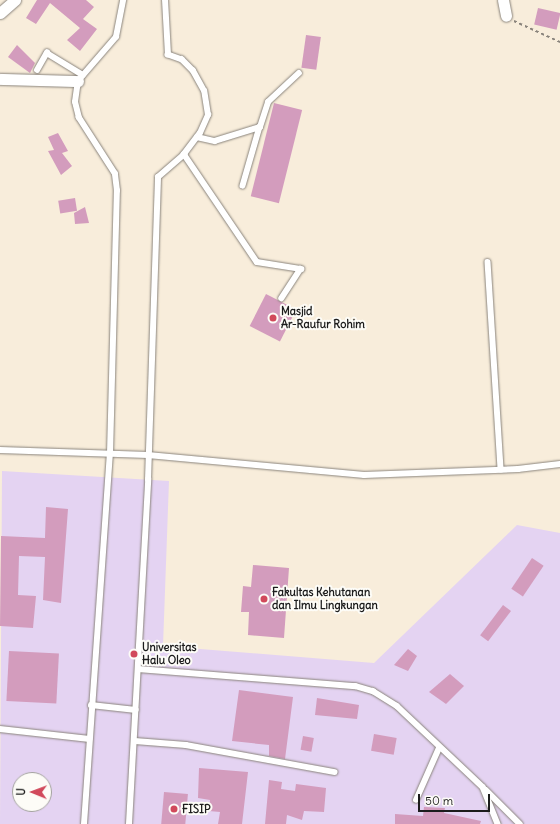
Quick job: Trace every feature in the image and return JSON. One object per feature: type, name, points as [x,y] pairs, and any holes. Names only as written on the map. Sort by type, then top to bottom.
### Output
[{"type":"street","points":[[0,13],[15,0]]},
{"type":"street","points":[[503,0],[506,16]]},
{"type":"street","points":[[0,80],[80,78]]},
{"type":"lane","points":[[84,824],[91,705],[110,454],[116,191],[115,174],[79,118],[75,102],[80,78],[116,37],[123,0]]},
{"type":"lane","points":[[129,824],[136,741],[136,710],[148,455],[158,177],[184,154],[197,137],[208,115],[204,91],[193,71],[182,60],[168,55],[166,0]]},
{"type":"lane","points":[[37,70],[47,53],[80,78]]},
{"type":"lane","points":[[243,186],[268,102],[299,73]]},
{"type":"lane","points":[[197,137],[215,141],[260,127]]},
{"type":"lane","points":[[184,154],[257,262],[301,269],[282,298]]},
{"type":"lane","points":[[488,262],[501,470]]},
{"type":"lane","points":[[0,450],[148,455],[364,475],[501,470],[560,464]]},
{"type":"lane","points":[[138,669],[355,686],[373,691],[397,706],[439,748],[483,787],[520,824]]},
{"type":"lane","points":[[91,705],[136,710]]},
{"type":"lane","points":[[0,729],[89,739]]},
{"type":"lane","points":[[136,741],[186,745],[335,772]]},
{"type":"lane","points":[[416,800],[439,748]]},
{"type":"lane","points":[[483,787],[498,824]]},
{"type":"path","points":[[506,16],[560,42]]},
{"type":"shaded area","name":"Universitas Halu Oleo","points":[[2,471],[169,481],[163,646],[374,663],[517,525],[560,533],[560,824],[0,824]]},
{"type":"building","points":[[37,0],[86,0],[94,7],[83,19],[97,29],[80,51],[67,40],[80,28],[50,3],[36,24],[26,18]]},
{"type":"building","points":[[538,8],[560,13],[557,30],[534,25]]},
{"type":"building","points":[[306,35],[321,37],[316,70],[301,68]]},
{"type":"building","points":[[17,45],[35,63],[30,73],[8,57]]},
{"type":"building","points":[[274,103],[302,110],[279,203],[251,196]]},
{"type":"building","points":[[58,133],[68,151],[62,153],[72,166],[61,175],[48,151],[54,150],[48,137]]},
{"type":"building","points":[[75,198],[77,211],[60,213],[58,201]]},
{"type":"building","points":[[85,207],[89,223],[75,224],[74,213]]},
{"type":"building","name":"Masjid Ar-Raufur Rohim","points":[[266,294],[296,309],[280,342],[250,326]]},
{"type":"building","points":[[46,507],[68,509],[61,603],[43,600],[45,557],[19,556],[18,595],[36,596],[33,628],[0,626],[1,536],[45,538]]},
{"type":"building","points":[[532,558],[544,566],[523,597],[511,589]]},
{"type":"building","name":"Fakultas Kehutanan dan Ilmu Lingkungan","points":[[253,565],[289,568],[284,638],[248,635],[249,612],[241,612],[243,586],[251,587]]},
{"type":"building","points":[[503,605],[511,611],[488,641],[480,635]]},
{"type":"building","points":[[408,649],[417,656],[408,671],[394,665]]},
{"type":"building","points":[[9,651],[59,654],[56,704],[6,701]]},
{"type":"building","points":[[450,674],[464,686],[446,704],[429,692]]},
{"type":"building","points":[[239,690],[293,697],[285,759],[269,756],[269,745],[232,741]]},
{"type":"building","points":[[317,698],[359,705],[357,719],[315,715]]},
{"type":"building","points":[[374,734],[397,738],[394,755],[371,751]]},
{"type":"building","points":[[303,736],[314,738],[311,752],[301,750]]},
{"type":"building","points":[[199,768],[248,772],[242,824],[218,824],[220,812],[209,811],[210,800],[198,798]]},
{"type":"building","points":[[269,780],[282,782],[281,789],[295,791],[296,784],[326,788],[324,812],[304,811],[302,820],[287,815],[286,824],[265,824]]},
{"type":"building","name":"FISIP","points":[[164,792],[188,794],[185,824],[161,824]]},
{"type":"building","points":[[424,807],[445,808],[444,813],[481,821],[480,824],[395,824],[395,814],[423,816]]},
{"type":"place","name":"Masjid Ar-Raufur Rohim","points":[[273,318]]},
{"type":"place","name":"Fakultas Kehutanan dan Ilmu Lingkungan","points":[[264,599]]},
{"type":"place","name":"Universitas Halu Oleo","points":[[134,654]]},
{"type":"place","name":"FISIP","points":[[174,809]]}]
